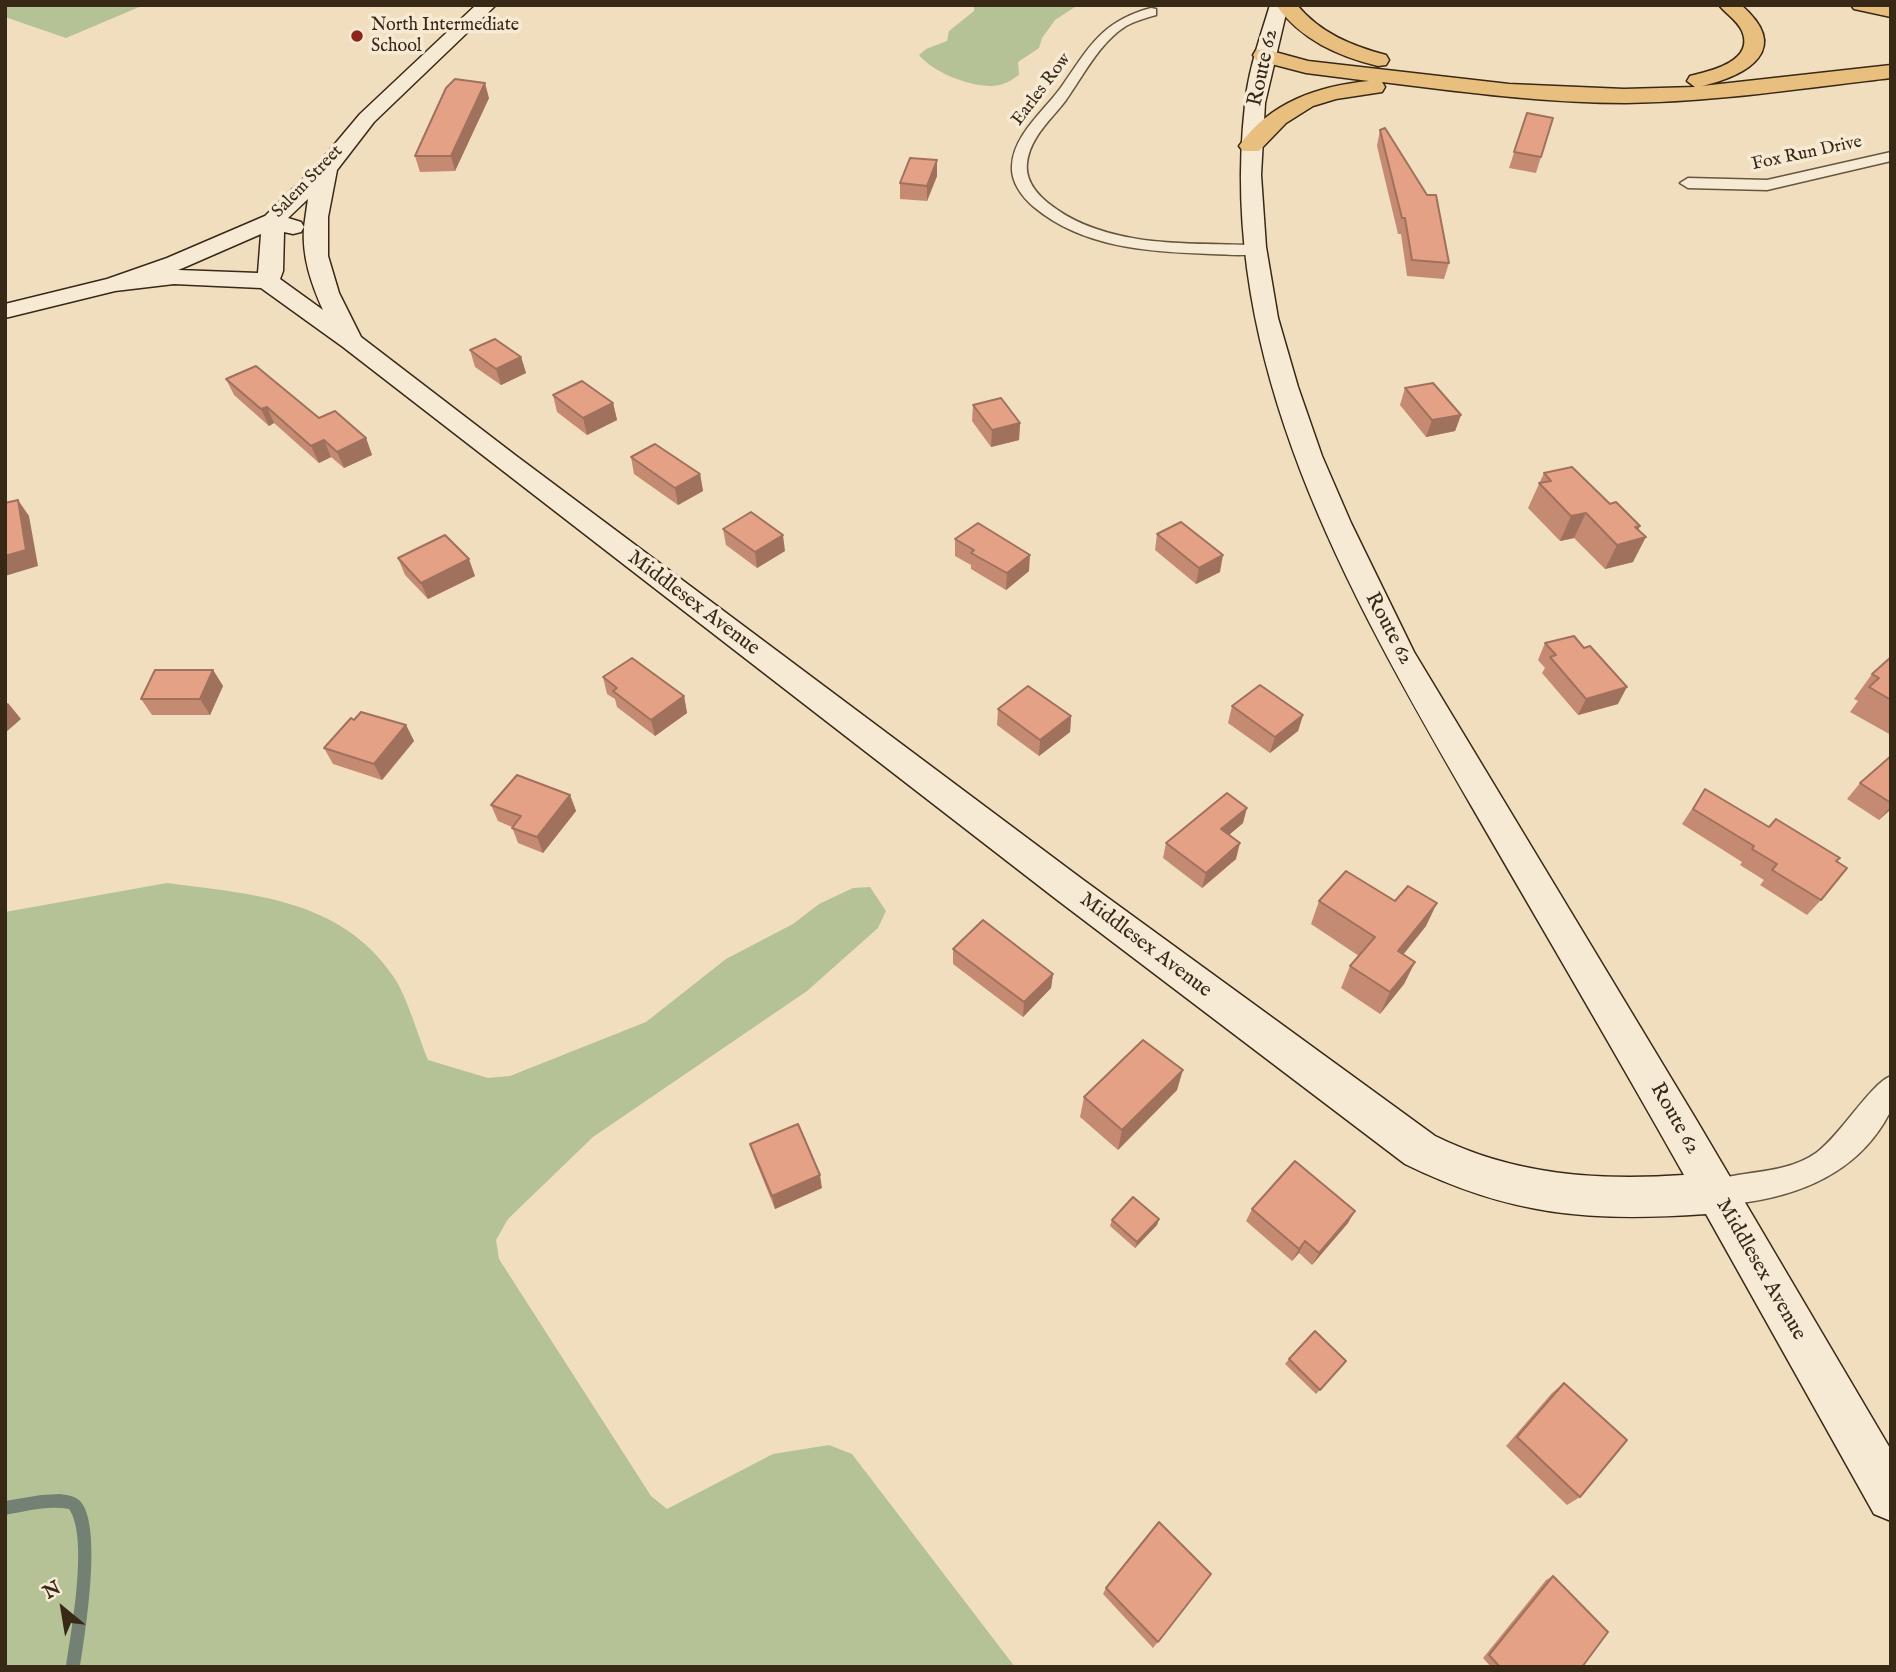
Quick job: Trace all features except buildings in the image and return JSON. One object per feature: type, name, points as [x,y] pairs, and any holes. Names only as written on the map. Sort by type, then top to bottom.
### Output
[{"type":"highway","points":[[1286,5],[1303,25],[1326,41],[1352,53],[1390,64]]},
{"type":"highway","points":[[1264,55],[1316,54],[1489,78],[1582,85],[1656,85],[1701,81],[1737,68],[1753,53],[1756,43],[1754,32],[1729,5]]},
{"type":"highway","points":[[1861,5],[1891,12]]},
{"type":"highway","points":[[1264,55],[1306,67],[1509,91]]},
{"type":"highway","points":[[1251,146],[1273,121],[1289,109],[1336,92],[1397,86],[1624,96],[1677,95],[1891,71]]},
{"type":"street","name":"Salem Street","points":[[5,311],[115,284],[175,263],[273,221],[326,169],[367,118],[487,5]]},
{"type":"street","name":"Route 62","points":[[1279,5],[1264,55],[1255,104],[1250,206],[1253,250],[1264,310],[1300,434],[1322,493],[1399,653],[1717,1193]]},
{"type":"street","name":"Earles Row","points":[[1151,12],[1115,28],[1050,110],[1021,154],[1019,164],[1022,183],[1047,210],[1075,225],[1110,237],[1149,244],[1253,250]]},
{"type":"street","name":"Fox Run Drive","points":[[1688,183],[1767,184],[1891,156]]},
{"type":"street","name":"Middlesex Avenue","points":[[326,169],[314,246],[327,298],[352,342]]},
{"type":"street","points":[[115,284],[174,277],[267,281],[314,246],[307,232],[273,221],[271,271],[267,281]]},
{"type":"street","name":"Middlesex Avenue","points":[[267,281],[352,342],[1015,849],[1420,1150],[1445,1164],[1488,1181],[1542,1192],[1643,1198],[1717,1193],[1891,1497]]},
{"type":"street","points":[[1717,1193],[1812,1171],[1846,1145],[1891,1089]]},
{"type":"green space","points":[[5,5],[144,5],[66,38],[5,17]]},
{"type":"green space","points":[[974,5],[1078,5],[1055,20],[1042,38],[1039,48],[1018,62],[1019,75],[1004,84],[990,86],[956,79],[934,68],[919,55],[926,49],[947,41],[949,31],[974,11]]},
{"type":"green space","points":[[167,883],[230,891],[291,904],[320,915],[347,930],[371,950],[398,984],[428,1060],[488,1078],[510,1076],[646,1022],[726,959],[793,924],[819,904],[853,888],[870,887],[886,911],[878,928],[807,991],[593,1137],[508,1219],[496,1240],[499,1259],[651,1496],[667,1509],[773,1454],[829,1445],[852,1454],[1015,1667],[5,1667],[5,912]]},
{"type":"waterway","points":[[5,1508],[60,1501],[74,1504],[80,1513],[84,1531],[83,1580],[73,1667]]},
{"type":"place","name":"North Intermediate School","points":[[357,36]]}]
